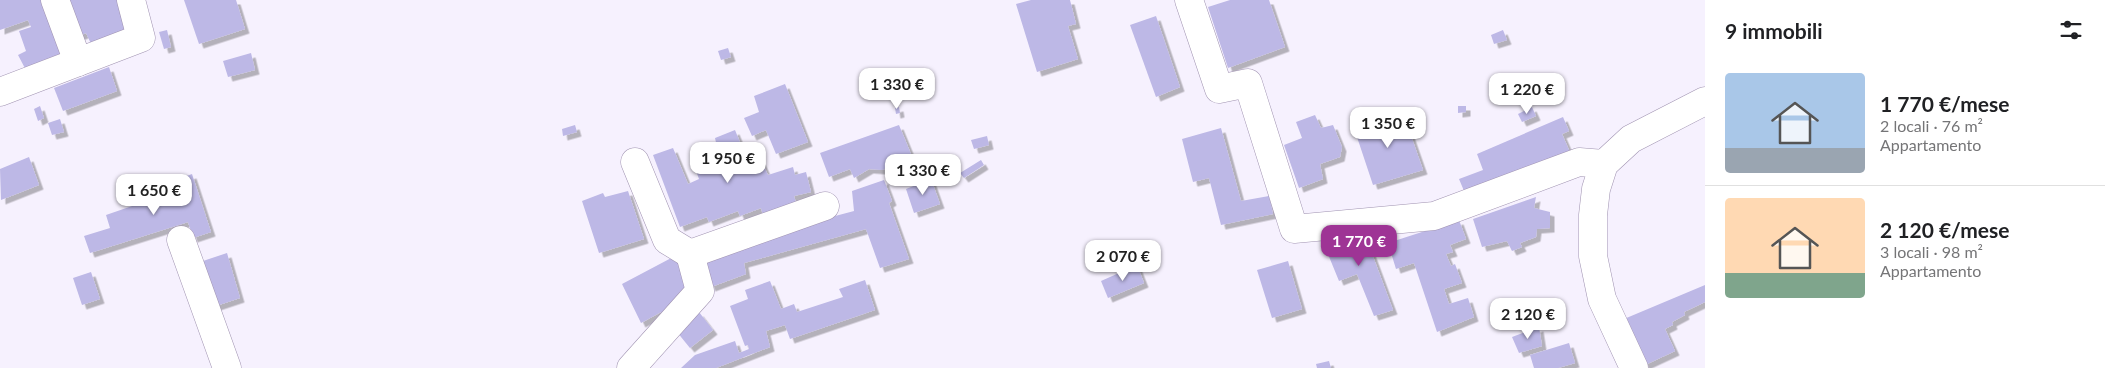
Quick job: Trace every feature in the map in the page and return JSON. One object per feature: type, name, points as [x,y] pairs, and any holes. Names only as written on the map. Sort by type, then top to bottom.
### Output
[{"type":"street","points":[[55,0],[78,62]]},
{"type":"street","points":[[0,92],[141,38],[132,0]]},
{"type":"street","points":[[1189,0],[1219,88],[1248,83],[1294,229],[1434,216],[1579,162],[1604,164]]},
{"type":"street","points":[[1634,368],[1602,299],[1593,256],[1596,189],[1604,164],[1631,139],[1705,101]]},
{"type":"street","points":[[631,368],[700,291],[690,254],[667,240],[635,162]]},
{"type":"street","points":[[690,254],[825,206]]},
{"type":"street","points":[[181,240],[227,368]]},
{"type":"building","points":[[0,0],[43,0],[66,59],[28,74],[18,55],[26,51],[19,31],[31,27],[28,20],[0,30]]},
{"type":"building","points":[[65,0],[130,0],[133,31],[92,46],[86,33],[79,36]]},
{"type":"building","points":[[184,0],[236,0],[245,29],[199,44]]},
{"type":"building","points":[[1031,0],[1070,0],[1076,24],[1068,26],[1078,59],[1037,72],[1016,4]]},
{"type":"building","points":[[1230,0],[1269,0],[1285,47],[1228,68],[1208,7]]},
{"type":"building","points":[[1156,16],[1180,87],[1156,97],[1130,25]]},
{"type":"building","points":[[167,30],[171,47],[164,49],[159,32]]},
{"type":"building","points":[[1503,30],[1507,40],[1494,44],[1491,35]]},
{"type":"building","points":[[728,48],[731,57],[721,60],[718,51]]},
{"type":"building","points":[[251,53],[255,70],[228,77],[223,61]]},
{"type":"building","points":[[109,67],[117,91],[63,111],[54,88]]},
{"type":"building","points":[[785,84],[808,142],[776,154],[766,130],[752,136],[744,118],[759,112],[754,96]]},
{"type":"building","points":[[40,106],[44,118],[38,121],[34,109]]},
{"type":"building","points":[[1458,106],[1466,106],[1466,112],[1458,113]]},
{"type":"building","points":[[899,107],[900,113],[896,114],[895,108]]},
{"type":"building","points":[[1532,107],[1536,116],[1522,122],[1518,114]]},
{"type":"building","points":[[1403,113],[1423,170],[1373,185],[1354,128]]},
{"type":"building","points":[[1315,115],[1321,128],[1333,125],[1342,147],[1340,157],[1320,164],[1323,179],[1299,188],[1284,145],[1302,138],[1296,122]]},
{"type":"building","points":[[1563,117],[1569,131],[1562,134],[1572,157],[1467,198],[1459,179],[1483,170],[1477,154]]},
{"type":"building","points":[[60,119],[64,132],[52,135],[48,123]]},
{"type":"building","points":[[575,125],[577,132],[563,136],[562,129]]},
{"type":"building","points":[[899,125],[913,159],[882,170],[869,169],[854,178],[850,169],[829,177],[820,153]]},
{"type":"building","points":[[1221,128],[1241,201],[1269,196],[1273,214],[1221,225],[1209,178],[1193,182],[1182,139]]},
{"type":"building","points":[[735,130],[748,162],[760,158],[768,175],[793,167],[795,175],[806,172],[811,192],[794,196],[798,210],[763,215],[761,208],[740,216],[738,211],[709,222],[707,217],[680,227],[653,155],[673,148],[688,184],[699,179],[691,157],[717,147],[715,138]]},
{"type":"building","points":[[987,136],[989,145],[974,149],[971,140]]},
{"type":"building","points":[[29,157],[39,185],[1,200],[0,169]]},
{"type":"building","points":[[981,160],[984,165],[964,178],[960,173]]},
{"type":"building","points":[[192,174],[211,232],[193,238],[188,222],[90,253],[84,236],[110,228],[106,215],[135,205],[133,198],[176,183],[176,180]]},
{"type":"building","points":[[931,179],[940,204],[914,213],[906,189]]},
{"type":"building","points":[[884,180],[892,201],[889,203],[909,259],[880,268],[866,229],[744,263],[746,274],[711,287],[700,259],[775,232],[854,211],[852,191]]},
{"type":"building","points":[[628,191],[644,239],[599,253],[582,201],[603,193],[605,197]]},
{"type":"building","points":[[1536,197],[1534,208],[1550,212],[1550,228],[1537,229],[1536,237],[1520,243],[1522,247],[1512,251],[1507,241],[1482,247],[1473,219]]},
{"type":"building","points":[[1459,220],[1466,239],[1450,245],[1453,252],[1446,254],[1451,266],[1455,264],[1462,283],[1444,289],[1449,304],[1468,298],[1474,317],[1437,332],[1414,263],[1396,269],[1388,243]]},
{"type":"building","points":[[1362,227],[1393,310],[1374,316],[1357,274],[1339,281],[1323,242]]},
{"type":"building","points":[[227,253],[240,298],[216,306],[203,261]]},
{"type":"building","points":[[675,256],[695,292],[666,319],[661,312],[641,323],[622,284]]},
{"type":"building","points":[[1288,261],[1302,309],[1272,318],[1257,270]]},
{"type":"building","points":[[1137,265],[1144,283],[1108,298],[1101,281]]},
{"type":"building","points":[[91,272],[100,299],[82,305],[73,278]]},
{"type":"building","points":[[865,280],[875,310],[790,339],[785,325],[766,331],[770,347],[716,368],[681,368],[695,355],[735,341],[739,353],[749,349],[748,345],[745,346],[730,306],[748,299],[745,290],[770,281],[781,309],[794,304],[797,312],[843,297],[839,289]]},
{"type":"building","points":[[1705,285],[1705,302],[1684,312],[1685,315],[1672,322],[1673,325],[1665,329],[1675,351],[1645,365],[1624,319]]},
{"type":"building","points":[[699,312],[713,330],[690,348],[677,332]]},
{"type":"building","points":[[1539,327],[1542,346],[1519,353],[1512,337]]},
{"type":"building","points":[[1569,343],[1575,363],[1558,368],[1534,368],[1530,355]]},
{"type":"building","points":[[1329,361],[1331,368],[1317,368],[1316,364]]}]
